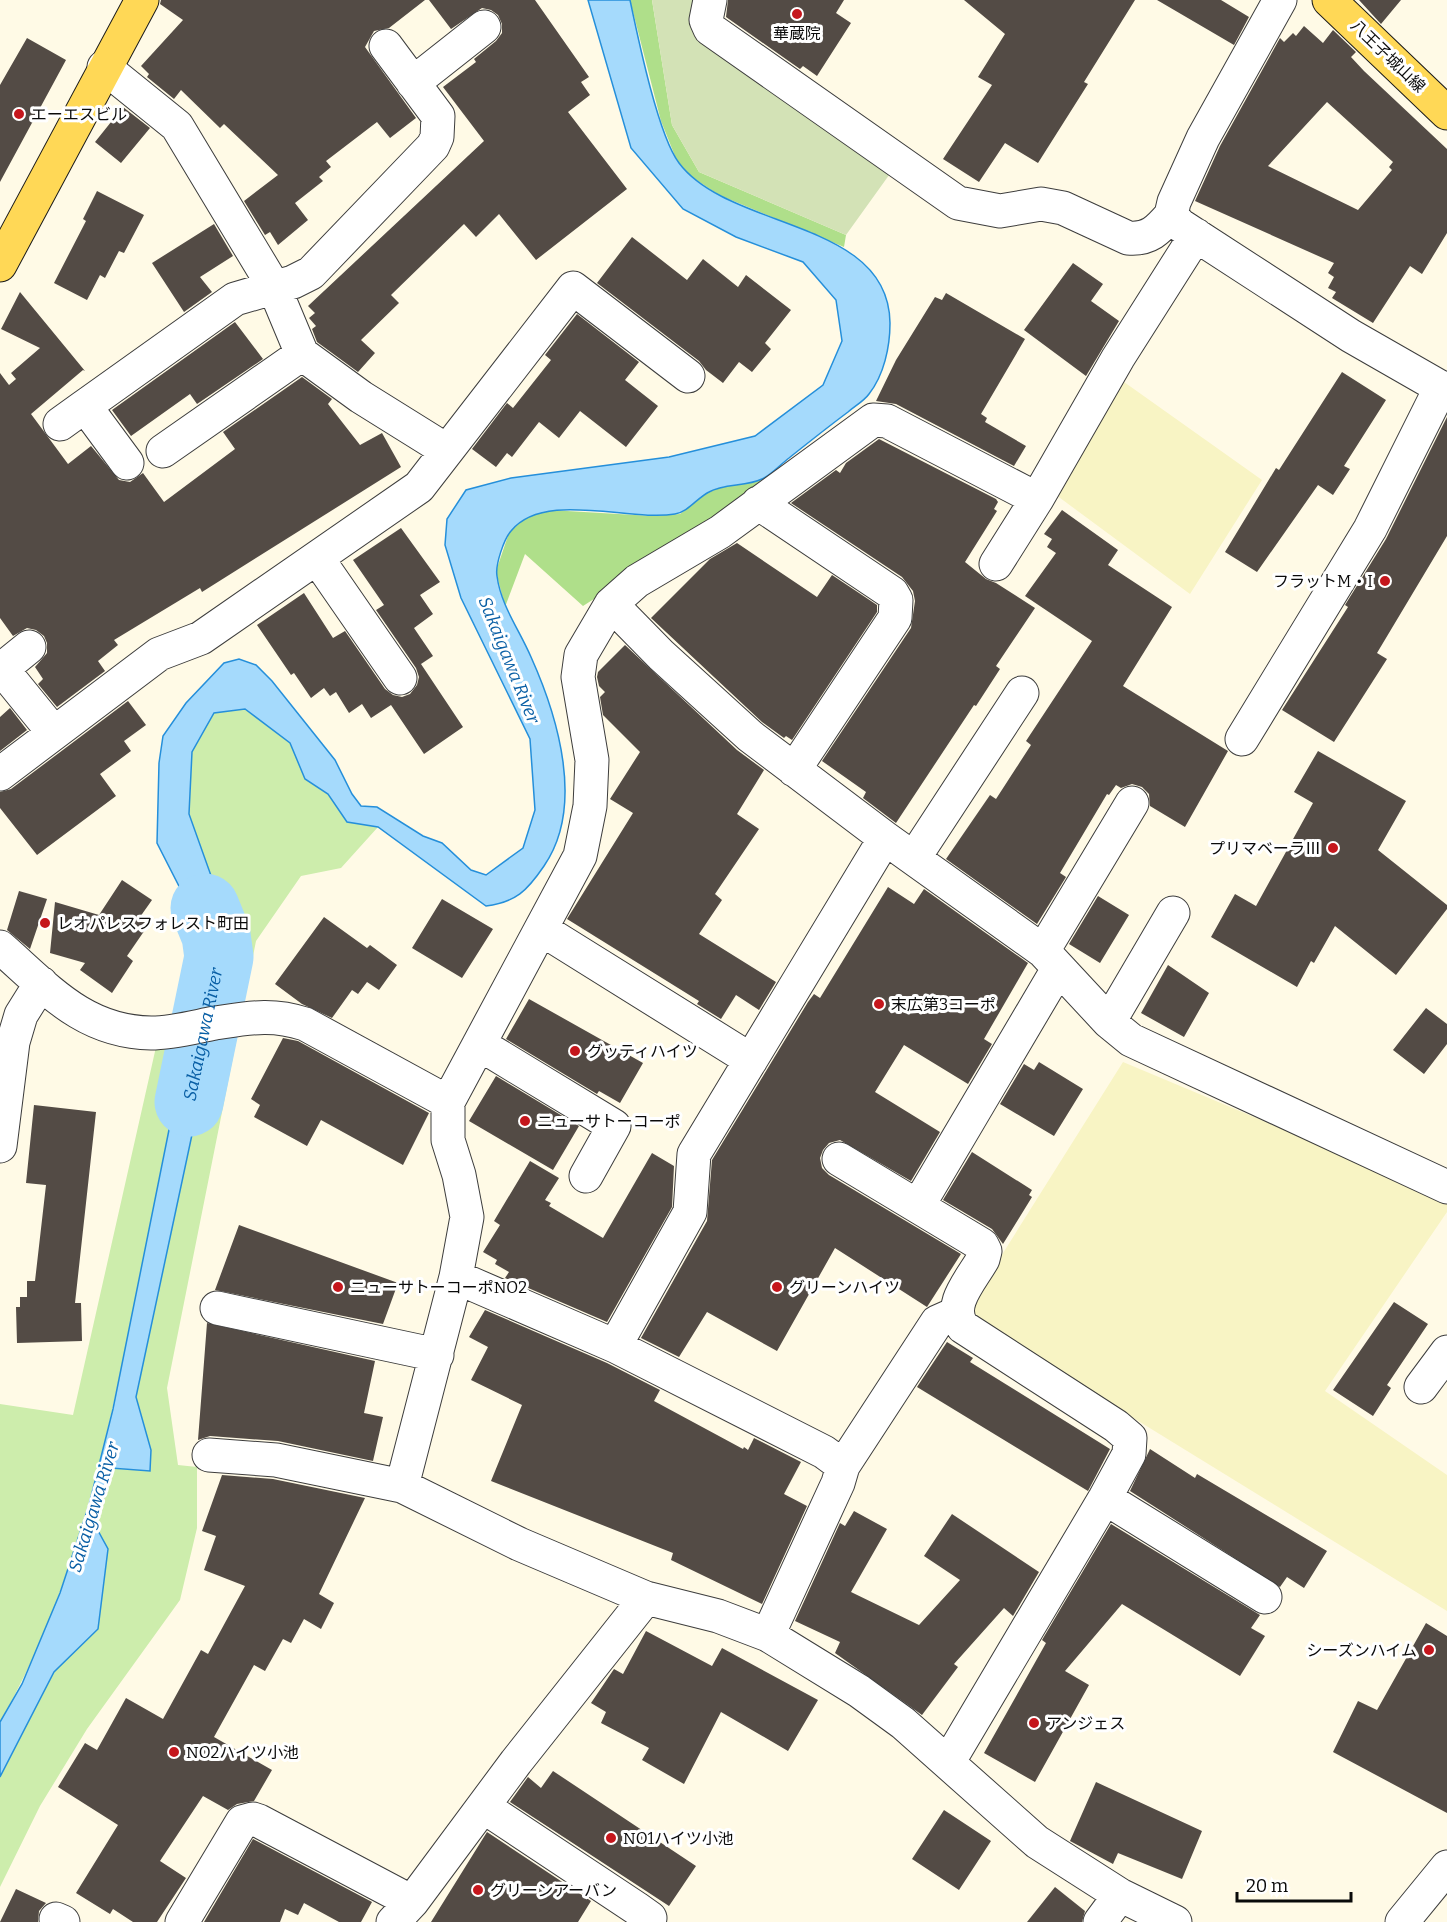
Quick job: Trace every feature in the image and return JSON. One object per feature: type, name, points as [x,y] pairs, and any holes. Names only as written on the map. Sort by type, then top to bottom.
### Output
[{"type":"main road","points":[[0,265],[142,0]]},
{"type":"main road","name":"八王子城山線","points":[[1329,0],[1447,113]]},
{"type":"street","points":[[710,0],[706,20],[710,29],[958,203],[1000,211],[1041,204],[1063,208],[1128,238],[1136,239],[1183,225]]},
{"type":"street","points":[[1242,740],[1370,529],[1444,389],[1351,336],[1183,225],[1171,208],[1203,138],[1280,0]]},
{"type":"street","points":[[413,83],[484,27]]},
{"type":"street","points":[[127,463],[72,415],[235,299],[311,273],[433,146],[439,127],[438,116],[386,46]]},
{"type":"street","points":[[104,68],[177,126],[274,287],[302,354],[361,397],[446,450]]},
{"type":"street","points":[[996,564],[1037,499],[1118,358],[1183,225]]},
{"type":"street","points":[[0,774],[159,654],[201,638],[419,487],[573,288],[688,376]]},
{"type":"street","points":[[164,451],[302,354]]},
{"type":"street","points":[[402,1486],[437,1355],[467,1217],[459,1175],[448,1140],[448,1101],[580,856],[590,806],[592,760],[582,713],[581,655],[611,604],[637,581],[720,532],[873,420],[881,419],[1037,499]]},
{"type":"street","points":[[758,503],[892,593],[896,600],[895,618],[794,771]]},
{"type":"street","points":[[318,558],[400,678]]},
{"type":"street","points":[[611,604],[661,655],[750,736],[1050,960],[1109,1022],[1131,1040],[1447,1187]]},
{"type":"street","points":[[29,647],[2,669],[54,733]]},
{"type":"street","points":[[914,858],[1022,693]]},
{"type":"street","points":[[918,1206],[1132,803]]},
{"type":"street","points":[[615,1346],[690,1212],[694,1154],[885,838]]},
{"type":"street","points":[[1109,1022],[1173,913]]},
{"type":"street","points":[[541,929],[752,1060]]},
{"type":"street","points":[[0,947],[81,1016],[98,1023],[114,1028],[162,1032],[248,1018],[282,1016],[305,1024],[448,1101]]},
{"type":"street","points":[[0,1146],[13,1042],[21,1015],[41,983]]},
{"type":"street","points":[[479,1044],[615,1126],[586,1176]]},
{"type":"street","points":[[839,1159],[982,1245],[985,1251],[957,1306],[956,1314],[963,1327],[1116,1426],[1130,1438],[1129,1454],[1105,1498],[949,1761]]},
{"type":"street","points":[[456,1276],[615,1346],[824,1452],[843,1466]]},
{"type":"street","points":[[217,1308],[437,1355]]},
{"type":"street","points":[[768,1635],[838,1483],[843,1466],[936,1322],[956,1314]]},
{"type":"street","points":[[1421,1387],[1447,1352]]},
{"type":"street","points":[[209,1455],[276,1460],[402,1486],[519,1544],[646,1598],[718,1616],[768,1635],[859,1691],[949,1761],[1037,1842],[1120,1895],[1175,1922]]},
{"type":"street","points":[[1105,1498],[1264,1598]]},
{"type":"street","points":[[182,1922],[242,1822],[247,1819],[259,1821],[403,1912],[646,1598]]},
{"type":"street","points":[[484,1807],[651,1921]]},
{"type":"street","points":[[1402,1922],[1447,1867]]},
{"type":"street","points":[[1100,1922],[1120,1895]]},
{"type":"shaded area","points":[[1117,377],[1262,480],[1190,594],[1052,492]]},
{"type":"shaded area","points":[[1123,1062],[1447,1198],[1447,1212],[1325,1391],[1447,1475],[1447,1611],[976,1321],[971,1304]]},
{"type":"green space","points":[[630,0],[652,0],[672,125],[699,172],[846,235],[844,247],[719,195],[692,177],[677,161],[661,121]]},
{"type":"green space","points":[[652,0],[710,0],[707,24],[897,164],[846,235],[699,172],[672,125]]},
{"type":"green space","points":[[762,479],[734,509],[583,606],[525,554],[505,607],[496,571],[509,533],[527,516],[550,510],[652,516],[680,514],[711,490]]},
{"type":"green space","points":[[245,709],[290,743],[305,779],[328,794],[347,822],[378,827],[341,868],[301,876],[256,941],[245,996],[225,998],[229,926],[189,814],[192,752],[214,713]]},
{"type":"green space","points":[[237,1037],[167,1388],[178,1465],[197,1467],[197,1528],[180,1600],[87,1729],[40,1806],[0,1887],[0,1777],[54,1672],[98,1629],[107,1549],[96,1527],[111,1468],[149,1471],[151,1450],[136,1397],[212,1041]]},
{"type":"green space","points":[[186,1045],[125,1350],[100,1460],[68,1568],[49,1621],[0,1722],[0,1404],[73,1415],[156,1047]]},
{"type":"water","points":[[588,0],[630,0],[656,109],[671,150],[679,163],[703,185],[733,202],[836,245],[864,264],[883,289],[890,323],[889,342],[879,378],[865,399],[762,479],[715,489],[680,513],[656,515],[588,510],[544,512],[526,519],[508,535],[497,565],[499,587],[506,607],[531,657],[550,707],[558,734],[565,790],[563,817],[556,843],[538,875],[526,889],[513,898],[486,906],[378,827],[347,822],[328,794],[305,779],[290,743],[245,709],[214,713],[192,752],[189,814],[229,926],[225,998],[196,1002],[209,945],[157,843],[159,763],[163,736],[186,703],[224,663],[239,659],[256,665],[272,681],[335,760],[352,794],[361,806],[377,807],[423,836],[442,843],[471,870],[486,875],[523,848],[535,810],[530,739],[461,598],[445,545],[447,519],[466,490],[511,478],[669,457],[755,436],[823,385],[842,341],[836,300],[803,262],[736,237],[683,209],[631,148]]},
{"type":"water","points":[[212,1041],[136,1397],[151,1450],[150,1471],[111,1468],[96,1527],[108,1549],[98,1629],[54,1672],[0,1777],[0,1722],[22,1684],[60,1593],[89,1505],[113,1409],[186,1045]]},
{"type":"building","points":[[161,0],[425,0],[389,28],[374,31],[365,47],[416,118],[390,138],[377,122],[326,161],[331,167],[319,177],[323,181],[295,203],[308,220],[278,245],[270,232],[265,235],[244,201],[278,175],[224,124],[220,128],[181,90],[174,99],[147,77],[149,74],[141,66],[183,20],[160,4]]},
{"type":"building","points":[[429,0],[535,0],[589,77],[581,82],[590,95],[568,112],[627,189],[536,260],[499,214],[476,237],[464,224],[391,295],[399,303],[361,340],[375,353],[358,372],[317,342],[312,329],[316,326],[309,318],[315,313],[308,306],[484,141],[443,87],[476,62],[474,59],[496,41],[502,33],[502,24],[498,15],[482,8],[451,29]]},
{"type":"building","points":[[728,0],[844,0],[836,13],[851,23],[817,76],[803,66],[800,69],[726,17]]},
{"type":"building","points":[[964,0],[1135,0],[1084,82],[1088,84],[1038,163],[1005,143],[979,182],[943,159],[992,85],[978,77],[1005,34]]},
{"type":"building","points":[[1157,0],[1221,0],[1249,17],[1234,45]]},
{"type":"building","points":[[1359,0],[1401,0],[1381,24]]},
{"type":"building","points":[[1304,26],[1323,43],[1333,30],[1356,52],[1351,57],[1364,71],[1447,149],[1447,233],[1422,274],[1410,266],[1373,323],[1332,298],[1336,292],[1328,288],[1334,277],[1328,273],[1334,263],[1195,201],[1220,146],[1280,38],[1284,42],[1293,33],[1296,36]],"holes":[[[1327,102],[1393,162],[1389,167],[1392,170],[1358,210],[1268,166]]]},
{"type":"building","name":"エーエスビル","points":[[27,38],[66,60],[0,182],[0,85]]},
{"type":"building","points":[[123,107],[150,128],[121,163],[95,142]]},
{"type":"building","points":[[97,191],[144,215],[124,253],[119,251],[105,278],[100,275],[87,300],[54,283],[86,221],[83,219]]},
{"type":"building","points":[[214,224],[233,256],[200,277],[212,292],[184,312],[152,263]]},
{"type":"building","points":[[632,237],[687,280],[703,259],[738,287],[746,275],[791,310],[765,343],[771,349],[752,372],[739,362],[723,383],[706,370],[699,361],[597,283]]},
{"type":"building","points":[[1073,263],[1103,284],[1091,301],[1119,321],[1086,376],[1024,330]]},
{"type":"building","points":[[20,292],[85,371],[83,370],[31,414],[68,464],[91,446],[119,480],[130,482],[143,473],[164,502],[235,449],[223,432],[302,377],[332,399],[328,404],[360,445],[382,433],[401,467],[202,592],[200,588],[114,640],[118,645],[98,661],[105,671],[57,707],[38,684],[43,679],[35,667],[47,653],[44,636],[36,630],[27,628],[13,636],[0,618],[0,373],[9,385],[16,379],[11,373],[40,348],[1,329]]},
{"type":"building","points":[[946,293],[1025,339],[981,414],[987,418],[985,422],[1026,446],[1014,466],[896,404],[876,401],[896,360],[935,297],[942,300]]},
{"type":"building","points":[[577,314],[639,362],[625,380],[658,406],[626,447],[580,411],[559,438],[539,422],[512,457],[507,453],[496,467],[472,449],[507,403],[513,408],[551,360],[545,355]]},
{"type":"building","points":[[235,322],[263,359],[197,404],[190,394],[131,436],[112,410]]},
{"type":"building","points":[[1342,372],[1386,400],[1344,466],[1350,469],[1333,495],[1318,485],[1257,572],[1225,552],[1276,468],[1279,470]]},
{"type":"building","points":[[1447,417],[1447,536],[1377,653],[1387,659],[1334,742],[1282,710],[1348,607],[1345,605],[1386,539]]},
{"type":"building","points":[[879,439],[996,499],[998,502],[994,509],[997,511],[965,562],[986,579],[1035,608],[996,666],[1000,669],[896,823],[863,798],[866,792],[822,761],[911,628],[915,601],[913,591],[902,577],[791,503],[836,470],[840,473],[846,463]]},
{"type":"building","points":[[1062,510],[1118,550],[1108,565],[1172,607],[1123,686],[1228,751],[1185,827],[1150,806],[1149,794],[1142,787],[1132,784],[1121,788],[1116,785],[1109,795],[1107,794],[1060,873],[1066,877],[1037,924],[946,859],[990,795],[996,799],[1031,745],[1026,741],[1092,641],[1025,596],[1056,553],[1047,547],[1052,539],[1044,534]]},
{"type":"building","points":[[401,528],[440,582],[420,595],[433,614],[414,628],[433,656],[421,664],[463,727],[424,754],[391,705],[371,718],[362,704],[349,713],[336,692],[330,696],[324,688],[311,698],[294,673],[291,675],[257,625],[304,593],[333,638],[345,631],[385,689],[393,695],[402,697],[410,694],[417,685],[419,677],[416,668],[376,610],[384,605],[353,560]]},
{"type":"building","points":[[737,543],[817,597],[832,575],[877,605],[877,612],[792,740],[786,736],[784,738],[762,722],[651,618],[710,559]]},
{"type":"building","points":[[625,645],[737,750],[764,770],[737,814],[759,829],[715,894],[722,900],[699,934],[776,982],[759,1010],[736,995],[721,1019],[697,1004],[699,1001],[567,919],[633,813],[610,799],[640,752],[603,715],[600,697],[605,692],[599,686],[597,677],[598,672]]},
{"type":"building","points":[[128,701],[146,725],[124,741],[131,751],[100,774],[116,796],[37,855],[0,808],[0,792],[11,789]]},
{"type":"building","points":[[10,708],[27,730],[0,751],[0,717]]},
{"type":"building","points":[[1318,751],[1406,801],[1378,850],[1447,905],[1447,909],[1396,975],[1335,926],[1314,963],[1311,961],[1297,987],[1211,937],[1235,894],[1256,906],[1313,803],[1294,792]]},
{"type":"building","points":[[122,880],[152,900],[140,917],[149,924],[127,956],[133,961],[112,993],[80,970],[85,963],[50,953],[55,902],[99,915]]},
{"type":"building","points":[[888,887],[914,904],[924,889],[1028,963],[984,1039],[992,1044],[968,1084],[904,1045],[875,1092],[940,1132],[911,1181],[840,1140],[829,1143],[820,1158],[822,1168],[829,1175],[961,1254],[927,1307],[835,1248],[777,1351],[707,1312],[679,1357],[641,1338],[707,1221],[712,1160],[808,1002],[814,994],[820,998]]},
{"type":"building","points":[[19,891],[47,899],[30,949],[7,930]]},
{"type":"building","points":[[1098,896],[1129,915],[1100,963],[1069,944]]},
{"type":"building","points":[[442,899],[493,929],[462,978],[412,948]]},
{"type":"building","points":[[324,917],[367,948],[370,945],[397,965],[379,990],[367,982],[358,994],[352,990],[332,1018],[302,1004],[275,984]]},
{"type":"building","points":[[1168,965],[1209,993],[1184,1037],[1141,1013]]},
{"type":"building","name":"グッティハイツ","points":[[529,999],[643,1063],[620,1103],[599,1091],[597,1094],[506,1039]]},
{"type":"building","points":[[1426,1008],[1447,1024],[1447,1044],[1424,1074],[1393,1050]]},
{"type":"building","points":[[283,1038],[298,1041],[429,1113],[403,1165],[321,1120],[307,1146],[254,1117],[260,1105],[251,1099]]},
{"type":"building","points":[[1039,1062],[1083,1089],[1054,1136],[1000,1104],[1024,1064],[1034,1070]]},
{"type":"building","name":"ニューサトーコーポ","points":[[496,1076],[579,1126],[553,1170],[469,1121]]},
{"type":"building","points":[[34,1105],[96,1112],[75,1303],[81,1303],[82,1341],[17,1343],[16,1307],[20,1307],[20,1297],[27,1297],[27,1281],[35,1281],[46,1185],[26,1183]]},
{"type":"building","points":[[972,1152],[1032,1190],[1029,1195],[1032,1197],[1003,1244],[992,1229],[943,1200]]},
{"type":"building","points":[[652,1153],[674,1166],[672,1207],[607,1322],[505,1278],[509,1272],[495,1264],[497,1260],[483,1252],[500,1225],[494,1221],[530,1161],[559,1178],[545,1200],[551,1203],[549,1206],[603,1238]]},
{"type":"building","points":[[239,1225],[398,1283],[383,1324],[215,1290]]},
{"type":"building","points":[[1394,1302],[1428,1324],[1387,1385],[1391,1388],[1373,1416],[1333,1390]]},
{"type":"building","points":[[485,1310],[607,1363],[660,1390],[654,1401],[743,1449],[744,1447],[748,1450],[754,1438],[801,1462],[784,1494],[807,1506],[762,1604],[671,1560],[673,1553],[491,1481],[522,1405],[471,1380],[488,1347],[469,1337]]},
{"type":"building","points":[[207,1323],[375,1361],[364,1413],[383,1417],[373,1461],[278,1441],[210,1436],[198,1440]]},
{"type":"building","points":[[947,1342],[973,1358],[970,1362],[1110,1449],[1088,1491],[917,1387]]},
{"type":"building","points":[[1150,1449],[1195,1478],[1197,1474],[1327,1551],[1304,1588],[1287,1577],[1280,1587],[1130,1491]]},
{"type":"building","points":[[222,1475],[273,1479],[365,1498],[319,1594],[334,1603],[321,1629],[304,1619],[291,1643],[283,1639],[265,1671],[254,1665],[214,1737],[272,1770],[254,1801],[237,1804],[228,1810],[203,1796],[160,1861],[186,1878],[157,1922],[133,1922],[113,1909],[110,1914],[76,1893],[118,1825],[58,1787],[85,1743],[97,1750],[126,1698],[163,1719],[201,1650],[208,1654],[245,1586],[204,1570],[216,1536],[202,1531]]},
{"type":"building","points":[[854,1511],[887,1529],[851,1592],[919,1625],[960,1580],[924,1556],[952,1514],[1039,1572],[1013,1616],[1004,1608],[954,1664],[958,1667],[922,1715],[835,1653],[840,1642],[795,1621],[840,1523],[845,1526]]},
{"type":"building","points":[[1111,1524],[1260,1615],[1251,1628],[1265,1636],[1240,1676],[1122,1604],[1065,1671],[1089,1685],[1035,1782],[984,1753],[1046,1643],[1042,1640]]},
{"type":"building","points":[[1426,1623],[1447,1636],[1447,1813],[1333,1752],[1358,1701],[1377,1710]]},
{"type":"building","points":[[646,1631],[712,1666],[722,1648],[818,1700],[788,1751],[721,1712],[684,1784],[642,1760],[649,1748],[601,1723],[606,1712],[591,1703],[614,1669],[623,1674]]},
{"type":"building","name":"NO1ハイツ小池","points":[[553,1771],[696,1866],[669,1906],[510,1802],[528,1777],[541,1788]]},
{"type":"building","points":[[1096,1782],[1202,1831],[1182,1879],[1118,1853],[1113,1864],[1070,1841]]},
{"type":"building","points":[[944,1810],[991,1841],[959,1890],[912,1859]]},
{"type":"building","points":[[487,1832],[591,1901],[578,1922],[431,1922]]},
{"type":"building","points":[[253,1839],[372,1902],[361,1922],[339,1922],[304,1903],[298,1915],[285,1909],[280,1922],[204,1922]]},
{"type":"building","points":[[1055,1887],[1085,1911],[1082,1922],[1027,1922]]},
{"type":"building","points":[[16,1889],[46,1903],[39,1911],[38,1922],[0,1922]]},
{"type":"waterway","name":"Sakaigawa River","points":[[189,1102],[219,957],[216,935],[205,908]]},
{"type":"place","name":"華蔵院","points":[[797,14]]},
{"type":"place","name":"エーエスビル","points":[[19,114]]},
{"type":"place","name":"フラットM・I","points":[[1385,581]]},
{"type":"place","name":"プリマベーラⅢ","points":[[1333,848]]},
{"type":"place","name":"レオパレスフォレスト町田","points":[[45,923]]},
{"type":"place","name":"末広第3コーポ","points":[[879,1004]]},
{"type":"place","name":"グッティハイツ","points":[[575,1051]]},
{"type":"place","name":"ニューサトーコーポ","points":[[525,1121]]},
{"type":"place","name":"ニューサトーコーポNO2","points":[[338,1287]]},
{"type":"place","name":"グリーンハイツ","points":[[777,1287]]},
{"type":"place","name":"シーズンハイム","points":[[1429,1650]]},
{"type":"place","name":"アンジェス","points":[[1034,1723]]},
{"type":"place","name":"NO2ハイツ小池","points":[[174,1752]]},
{"type":"place","name":"NO1ハイツ小池","points":[[611,1838]]},
{"type":"place","name":"グリーンアーバン","points":[[478,1890]]}]
